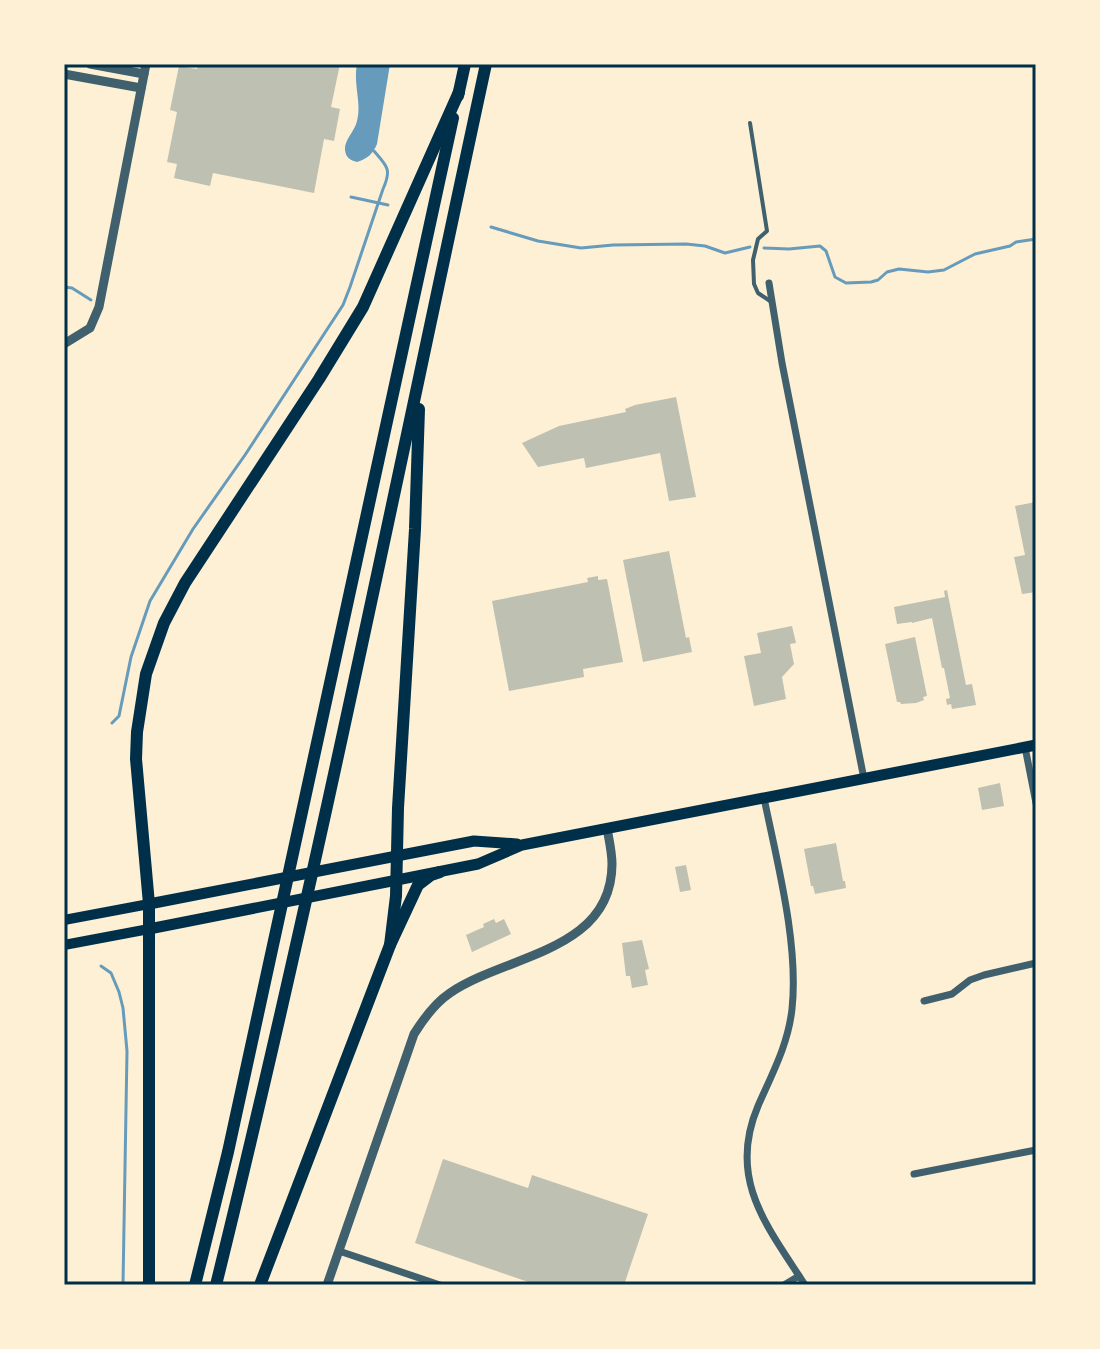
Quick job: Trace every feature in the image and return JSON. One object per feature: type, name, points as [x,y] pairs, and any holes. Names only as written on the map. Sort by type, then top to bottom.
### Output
[{"type":"highway","points":[[195,1285],[231,1137],[465,64]]},
{"type":"highway","points":[[216,1285],[257,1115],[486,64]]},
{"type":"highway","points":[[149,1285],[149,904],[138,791],[137,732],[146,674],[164,623],[185,583],[363,307],[459,92]]},
{"type":"highway","points":[[390,945],[396,881],[392,857],[398,808],[415,529],[420,374]]},
{"type":"highway","points":[[260,1285],[390,945],[418,885],[440,872]]},
{"type":"main road","points":[[64,945],[478,864],[522,845],[1031,746]]},
{"type":"main road","points":[[64,920],[474,841],[522,845]]},
{"type":"street","points":[[64,344],[90,328],[99,307],[145,69],[90,64]]},
{"type":"street","points":[[64,74],[141,88]]},
{"type":"street","points":[[769,283],[864,779]]},
{"type":"street","points":[[1031,746],[1036,803]]},
{"type":"street","points":[[764,798],[787,917],[793,992],[786,1040],[748,1136],[748,1177],[756,1205],[805,1285]]},
{"type":"street","points":[[327,1285],[414,1034],[447,994],[467,982],[570,938],[585,927],[609,889],[612,862],[607,828]]},
{"type":"street","points":[[924,1001],[952,994],[970,980],[984,975],[1036,963]]},
{"type":"street","points":[[914,1174],[1036,1150]]},
{"type":"street","points":[[339,1251],[440,1285]]},
{"type":"street","points":[[784,1285],[799,1276]]},
{"type":"lane","points":[[750,123],[767,231],[758,239],[753,260],[754,284],[758,293],[772,303]]},
{"type":"water","points":[[357,64],[390,64],[377,144],[369,156],[357,162],[346,155],[345,150],[358,114]]},
{"type":"building","points":[[198,64],[340,64],[331,107],[340,109],[334,141],[324,139],[314,193],[213,173],[210,186],[174,178],[177,164],[167,162],[177,112],[170,110],[179,66],[197,69]]},
{"type":"building","points":[[676,397],[696,497],[669,501],[660,453],[586,468],[584,458],[538,467],[522,443],[559,426],[626,412],[625,409],[635,405]]},
{"type":"building","points":[[1036,502],[1036,592],[1022,594],[1014,557],[1025,555],[1015,506]]},
{"type":"building","points":[[669,551],[686,638],[689,637],[692,652],[643,662],[623,560]]},
{"type":"building","points":[[598,576],[598,580],[607,579],[623,662],[583,669],[584,677],[509,691],[492,601],[588,582],[587,578]]},
{"type":"building","points":[[947,590],[966,685],[972,684],[976,705],[952,709],[951,704],[947,705],[946,699],[950,698],[932,618],[897,624],[894,607],[945,597],[944,591]]},
{"type":"building","points":[[792,626],[796,643],[790,644],[794,664],[782,677],[786,699],[754,706],[744,656],[761,653],[757,633]]},
{"type":"building","points":[[915,637],[927,696],[916,703],[901,704],[897,702],[885,644]]},
{"type":"building","points":[[1000,783],[1004,806],[982,810],[978,788]]},
{"type":"building","points":[[836,843],[846,888],[815,894],[804,849]]},
{"type":"building","points":[[686,865],[691,890],[680,892],[675,867]]},
{"type":"building","points":[[494,919],[496,923],[504,919],[511,934],[472,952],[466,935]]},
{"type":"building","points":[[642,940],[649,969],[645,970],[648,985],[632,988],[630,976],[626,976],[622,943]]},
{"type":"building","points":[[443,1159],[528,1188],[532,1175],[648,1214],[624,1285],[537,1285],[415,1243]]},
{"type":"waterway","points":[[112,723],[119,716],[131,657],[150,601],[193,529],[343,305],[387,177],[385,164],[374,151]]},
{"type":"waterway","points":[[351,197],[388,205]]},
{"type":"waterway","points":[[491,227],[538,241],[581,248],[686,244],[725,253],[750,247]]},
{"type":"waterway","points":[[764,248],[820,246],[826,251],[835,277],[846,283],[871,282],[899,269],[944,270],[975,254],[1036,239]]},
{"type":"waterway","points":[[64,287],[72,288],[91,300]]},
{"type":"waterway","points":[[101,966],[111,973],[119,992],[127,1051],[123,1284]]}]
